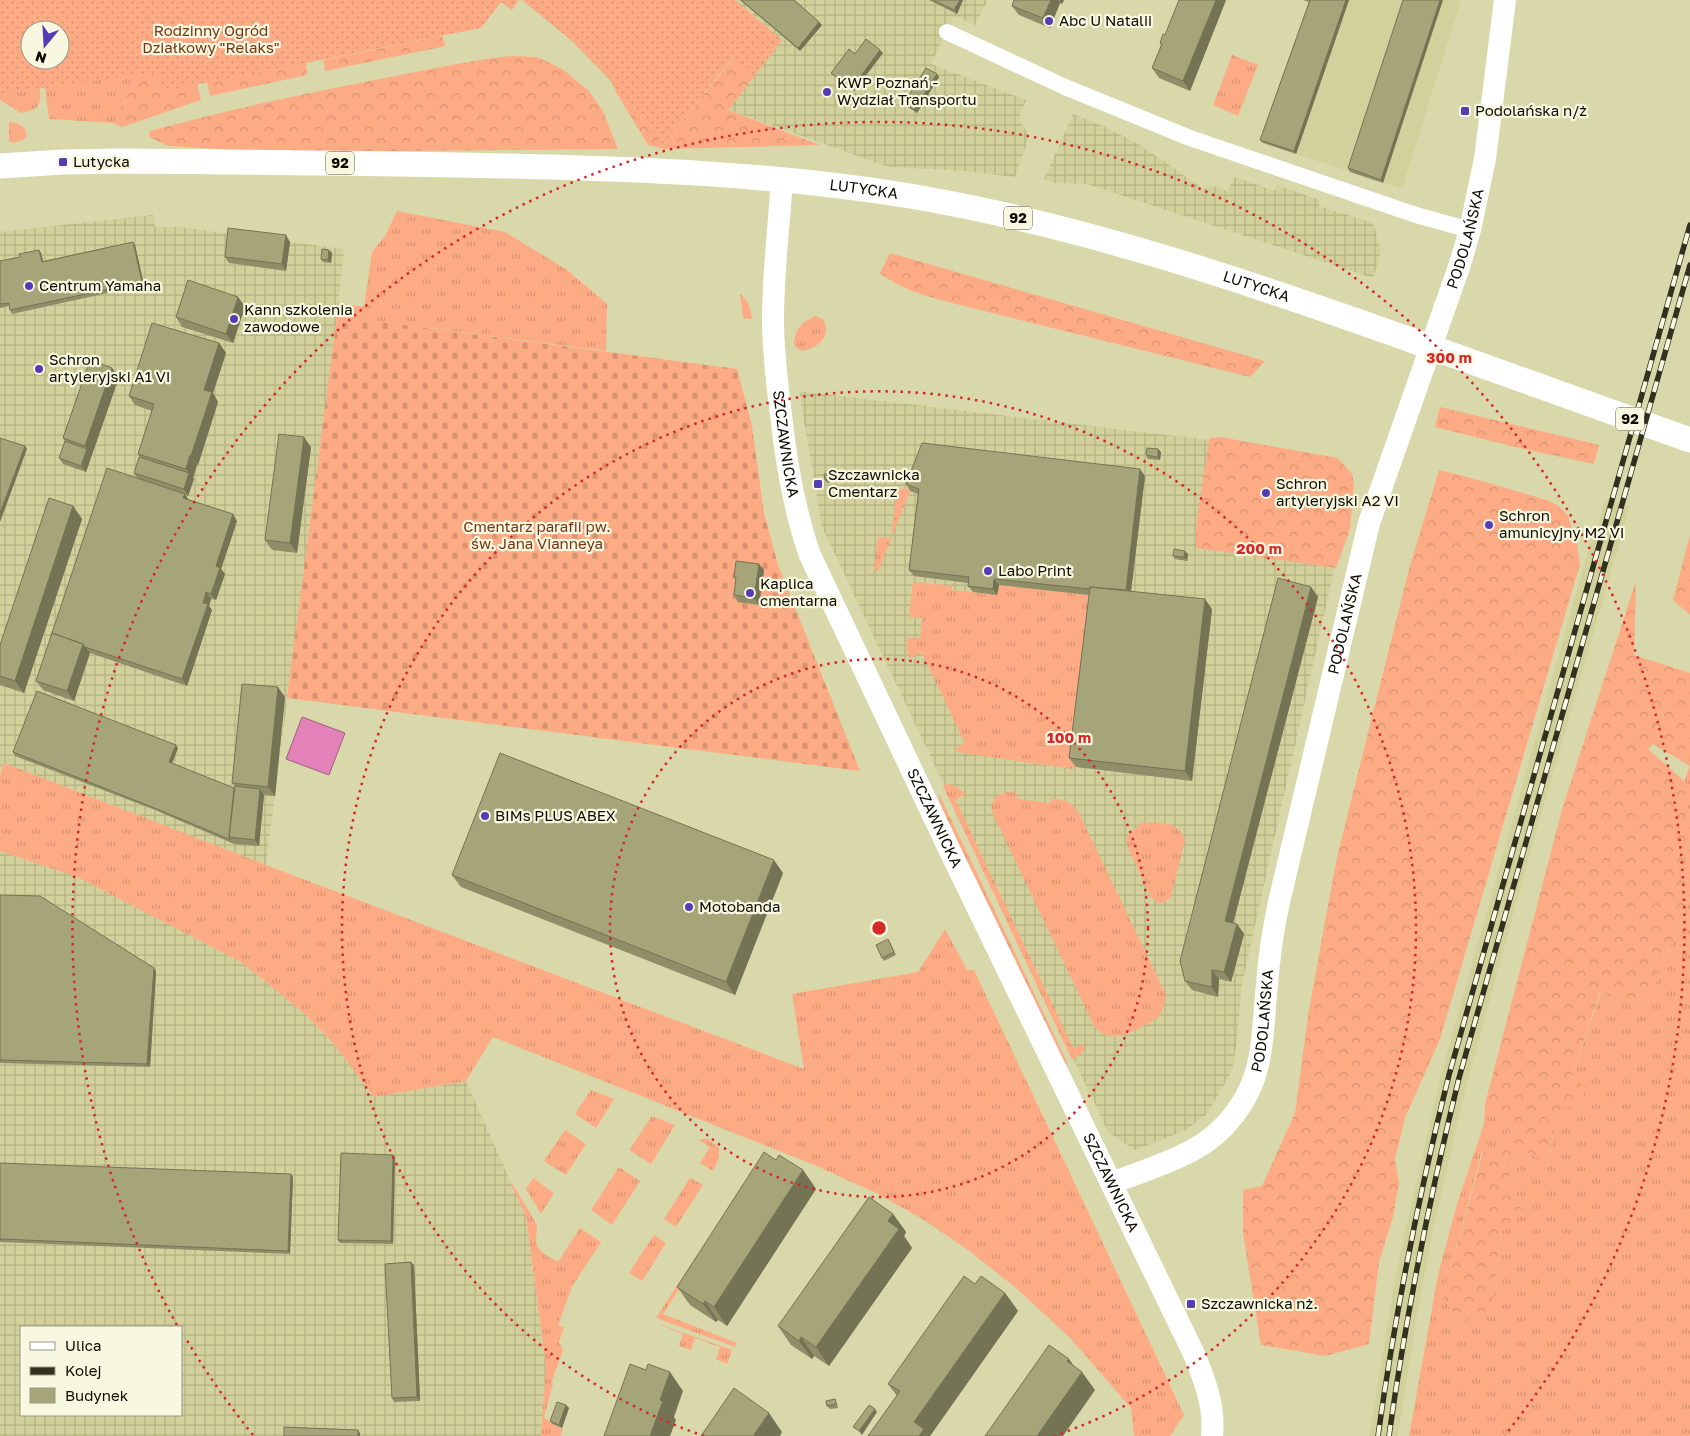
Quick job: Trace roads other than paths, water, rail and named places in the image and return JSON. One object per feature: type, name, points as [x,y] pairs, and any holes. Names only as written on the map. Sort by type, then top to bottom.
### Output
[{"type":"main road","name":"LUTYCKA","points":[[0,166],[117,161],[483,165],[684,172],[782,179],[911,196],[1026,220],[1120,244],[1248,282],[1690,440]]},
{"type":"street","name":"PODOLAŃSKA","points":[[1112,1184],[1193,1150],[1208,1140],[1237,1111],[1254,1078],[1261,1050],[1270,951],[1279,902],[1361,552],[1383,481],[1460,264],[1470,230],[1485,159],[1505,0]]},
{"type":"street","points":[[947,32],[1072,90],[1190,138],[1416,215],[1470,230]]},
{"type":"street","name":"SZCZAWNICKA","points":[[782,179],[773,319],[774,364],[789,476],[801,529],[818,572],[886,717],[1194,1354],[1209,1393],[1212,1409],[1212,1432]]},
{"type":"railway","points":[[1378,1436],[1409,1254],[1449,1075],[1690,225]]},
{"type":"railway","points":[[1389,1436],[1420,1256],[1459,1078],[1690,265]]},
{"type":"place","name":"Abc U Natalii","points":[[1049,21]]},
{"type":"place","name":"KWP Poznań - Wydział Transportu","points":[[827,92]]},
{"type":"place","name":"Podolańska n/ż","points":[[1465,111]]},
{"type":"place","name":"Lutycka","points":[[63,162]]},
{"type":"place","name":"Centrum Yamaha","points":[[29,286]]},
{"type":"place","name":"Kann szkolenia zawodowe","points":[[234,319]]},
{"type":"place","name":"Schron artyleryjski A1 VI","points":[[39,369]]},
{"type":"place","name":"Szczawnicka Cmentarz","points":[[818,484]]},
{"type":"place","name":"Schron artyleryjski A2 VI","points":[[1266,493]]},
{"type":"place","name":"Schron amunicyjny M2 VI","points":[[1489,525]]},
{"type":"place","name":"Labo Print","points":[[988,571]]},
{"type":"place","name":"Kaplica cmentarna","points":[[750,593]]},
{"type":"place","name":"BIMs PLUS ABEX","points":[[485,816]]},
{"type":"place","name":"Motobanda","points":[[689,907]]},
{"type":"place","name":"Szczawnicka nż.","points":[[1191,1304]]},
{"type":"park label","name":"Rodzinny Ogród Działkowy \"Relaks\"","points":[[211,40]]},
{"type":"park label","name":"Cmentarz parafii pw. św. Jana Vianneya","points":[[537,536]]}]
